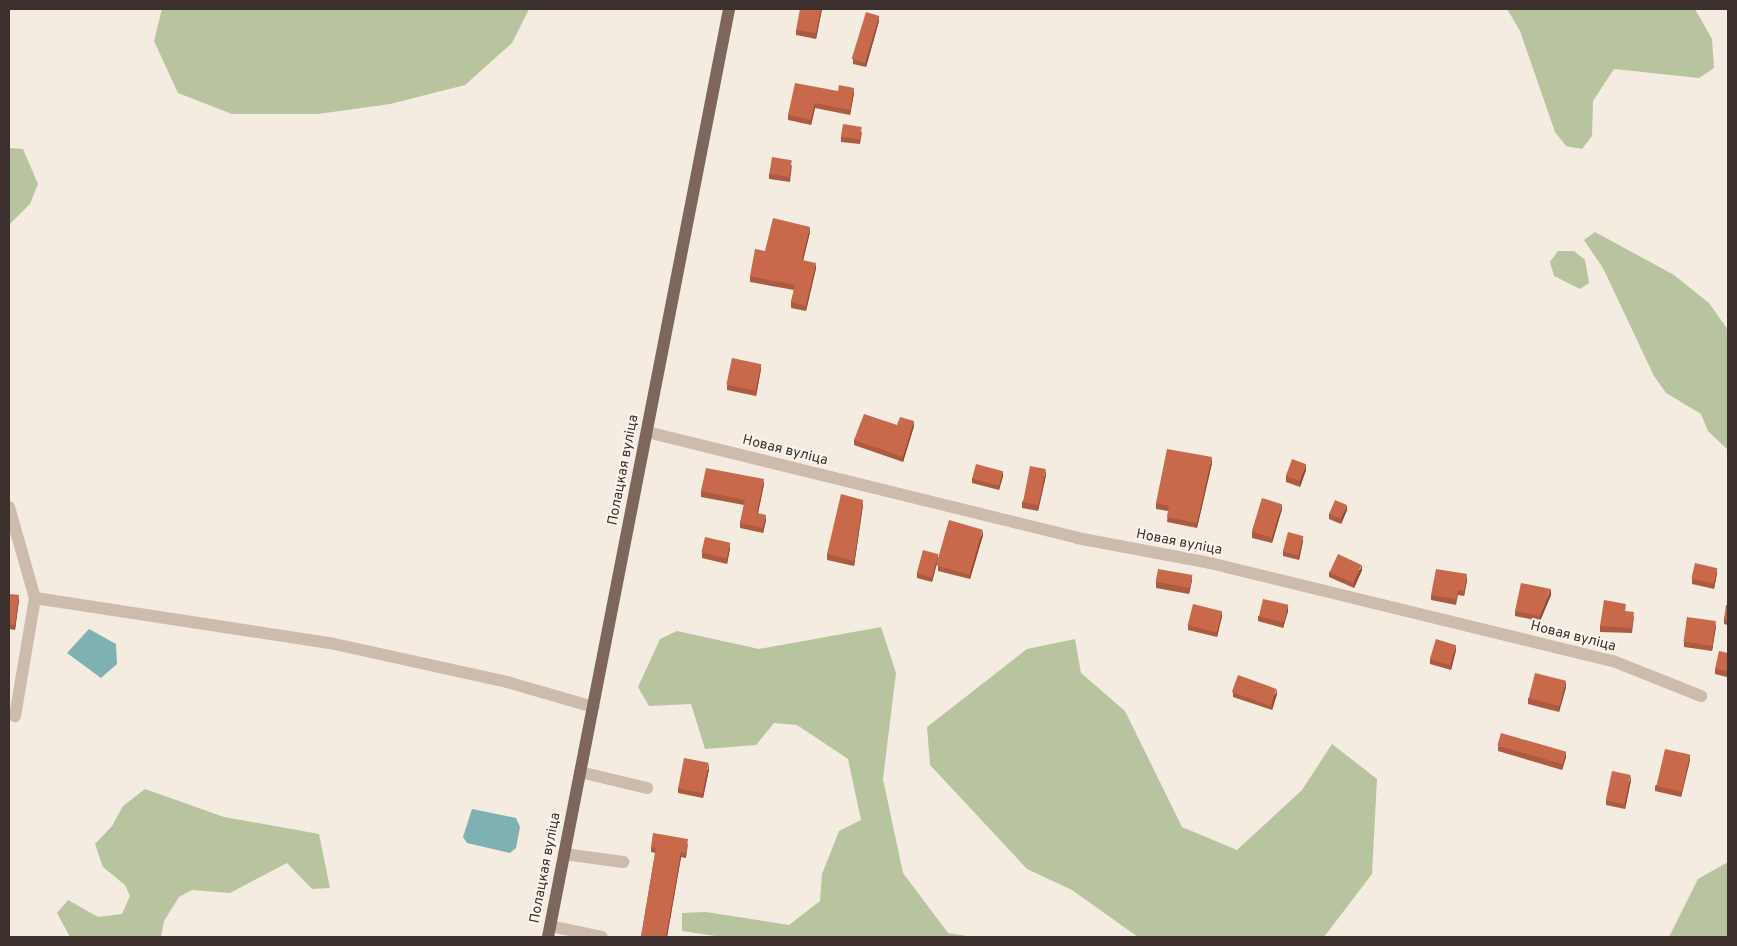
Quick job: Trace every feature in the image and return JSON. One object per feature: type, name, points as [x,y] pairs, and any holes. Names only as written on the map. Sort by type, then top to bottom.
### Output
[{"type":"main road","name":"Полацкая вуліца","points":[[549,932],[729,9]]},
{"type":"street","name":"Новая вуліца","points":[[647,432],[1077,538],[1210,563],[1613,662],[1701,696]]},
{"type":"street","points":[[9,507],[35,598],[15,716]]},
{"type":"street","points":[[35,598],[330,643],[507,682],[593,707]]},
{"type":"street","points":[[580,772],[647,788]]},
{"type":"street","points":[[564,854],[622,862]]},
{"type":"street","points":[[549,932],[602,937]]},
{"type":"green space","points":[[162,9],[529,9],[512,43],[465,85],[390,104],[318,114],[232,114],[178,93],[154,41]]},
{"type":"green space","points":[[1507,9],[1695,9],[1712,39],[1714,68],[1699,78],[1614,69],[1593,101],[1592,136],[1582,149],[1566,146],[1555,132],[1520,31]]},
{"type":"green space","points":[[9,148],[23,149],[38,184],[30,204],[9,225]]},
{"type":"green space","points":[[1595,232],[1674,275],[1709,303],[1728,330],[1728,450],[1708,431],[1701,414],[1666,393],[1654,376],[1603,268],[1584,240]]},
{"type":"green space","points":[[1558,251],[1574,251],[1585,260],[1589,283],[1580,289],[1554,276],[1550,262]]},
{"type":"green space","points":[[881,627],[896,673],[883,779],[903,873],[948,933],[974,937],[722,937],[682,931],[682,913],[706,912],[789,925],[820,901],[822,874],[839,831],[861,820],[848,759],[797,725],[774,723],[756,745],[705,749],[691,704],[649,706],[638,687],[660,639],[677,631],[759,649]]},
{"type":"green space","points":[[1075,639],[1081,673],[1125,711],[1182,827],[1237,850],[1302,790],[1332,744],[1377,779],[1372,874],[1324,937],[1138,937],[1072,890],[1027,869],[930,765],[927,727],[1027,649]]},
{"type":"green space","points":[[145,789],[224,817],[319,834],[330,888],[312,889],[287,863],[230,893],[192,890],[179,897],[164,921],[161,937],[70,937],[57,913],[68,900],[98,917],[122,914],[130,896],[125,885],[103,867],[95,844],[112,826],[123,806]]},
{"type":"green space","points":[[1728,862],[1728,937],[1669,937],[1698,879]]},
{"type":"water","points":[[89,629],[116,644],[117,664],[101,678],[67,653]]},
{"type":"water","points":[[472,809],[516,818],[520,827],[516,848],[510,853],[467,843],[463,837]]},
{"type":"building","points":[[800,9],[821,9],[816,33],[796,30]]},
{"type":"building","points":[[866,12],[879,16],[865,63],[852,59]]},
{"type":"building","points":[[795,83],[838,91],[839,85],[854,88],[850,110],[815,103],[811,120],[788,115]]},
{"type":"building","points":[[843,124],[862,127],[860,140],[841,137]]},
{"type":"building","points":[[772,157],[792,160],[789,177],[769,174]]},
{"type":"building","points":[[773,218],[810,227],[802,260],[816,263],[806,306],[791,302],[795,285],[750,276],[755,249],[765,251]]},
{"type":"building","points":[[732,358],[761,364],[756,391],[726,384]]},
{"type":"building","points":[[864,414],[897,425],[900,417],[914,421],[903,457],[854,440]]},
{"type":"building","points":[[1167,449],[1212,457],[1197,523],[1167,517],[1169,506],[1156,503]]},
{"type":"building","points":[[1292,459],[1306,464],[1300,481],[1286,476]]},
{"type":"building","points":[[976,464],[1003,471],[999,486],[972,478]]},
{"type":"building","points":[[1030,466],[1046,469],[1039,505],[1023,502]]},
{"type":"building","points":[[706,468],[764,479],[757,513],[766,515],[763,528],[740,523],[745,500],[701,491]]},
{"type":"building","points":[[841,494],[863,500],[854,561],[827,554]]},
{"type":"building","points":[[1262,498],[1282,504],[1272,538],[1252,531]]},
{"type":"building","points":[[1335,500],[1347,505],[1341,519],[1329,514]]},
{"type":"building","points":[[949,520],[983,530],[970,575],[936,565]]},
{"type":"building","points":[[1288,532],[1303,536],[1298,555],[1283,551]]},
{"type":"building","points":[[705,537],[730,543],[727,558],[701,553]]},
{"type":"building","points":[[923,550],[938,554],[932,577],[917,573]]},
{"type":"building","points":[[1338,554],[1362,565],[1353,583],[1330,572]]},
{"type":"building","points":[[1695,563],[1717,568],[1714,584],[1691,579]]},
{"type":"building","points":[[1158,569],[1192,575],[1190,588],[1156,582]]},
{"type":"building","points":[[1436,569],[1467,574],[1464,591],[1458,590],[1456,599],[1431,595]]},
{"type":"building","points":[[1521,583],[1551,589],[1540,616],[1515,611]]},
{"type":"building","points":[[9,594],[19,595],[15,625],[9,624]]},
{"type":"building","points":[[1263,599],[1288,605],[1284,622],[1259,617]]},
{"type":"building","points":[[1604,600],[1626,604],[1625,611],[1634,612],[1632,628],[1600,626]]},
{"type":"building","points":[[1193,604],[1222,611],[1217,633],[1188,625]]},
{"type":"building","points":[[1726,605],[1728,605],[1728,620],[1724,619]]},
{"type":"building","points":[[1687,617],[1716,621],[1712,646],[1684,642]]},
{"type":"building","points":[[1436,639],[1456,645],[1450,665],[1430,659]]},
{"type":"building","points":[[1719,651],[1728,653],[1727,671],[1715,669]]},
{"type":"building","points":[[1535,673],[1566,681],[1560,706],[1529,698]]},
{"type":"building","points":[[1238,675],[1277,689],[1270,706],[1232,692]]},
{"type":"building","points":[[1501,733],[1566,752],[1563,764],[1497,745]]},
{"type":"building","points":[[1665,749],[1690,755],[1682,792],[1656,786]]},
{"type":"building","points":[[684,758],[709,763],[703,793],[678,788]]},
{"type":"building","points":[[1612,771],[1631,775],[1624,804],[1606,800]]},
{"type":"building","points":[[653,833],[688,839],[686,853],[681,852],[666,937],[641,937],[656,848],[651,847]]}]
